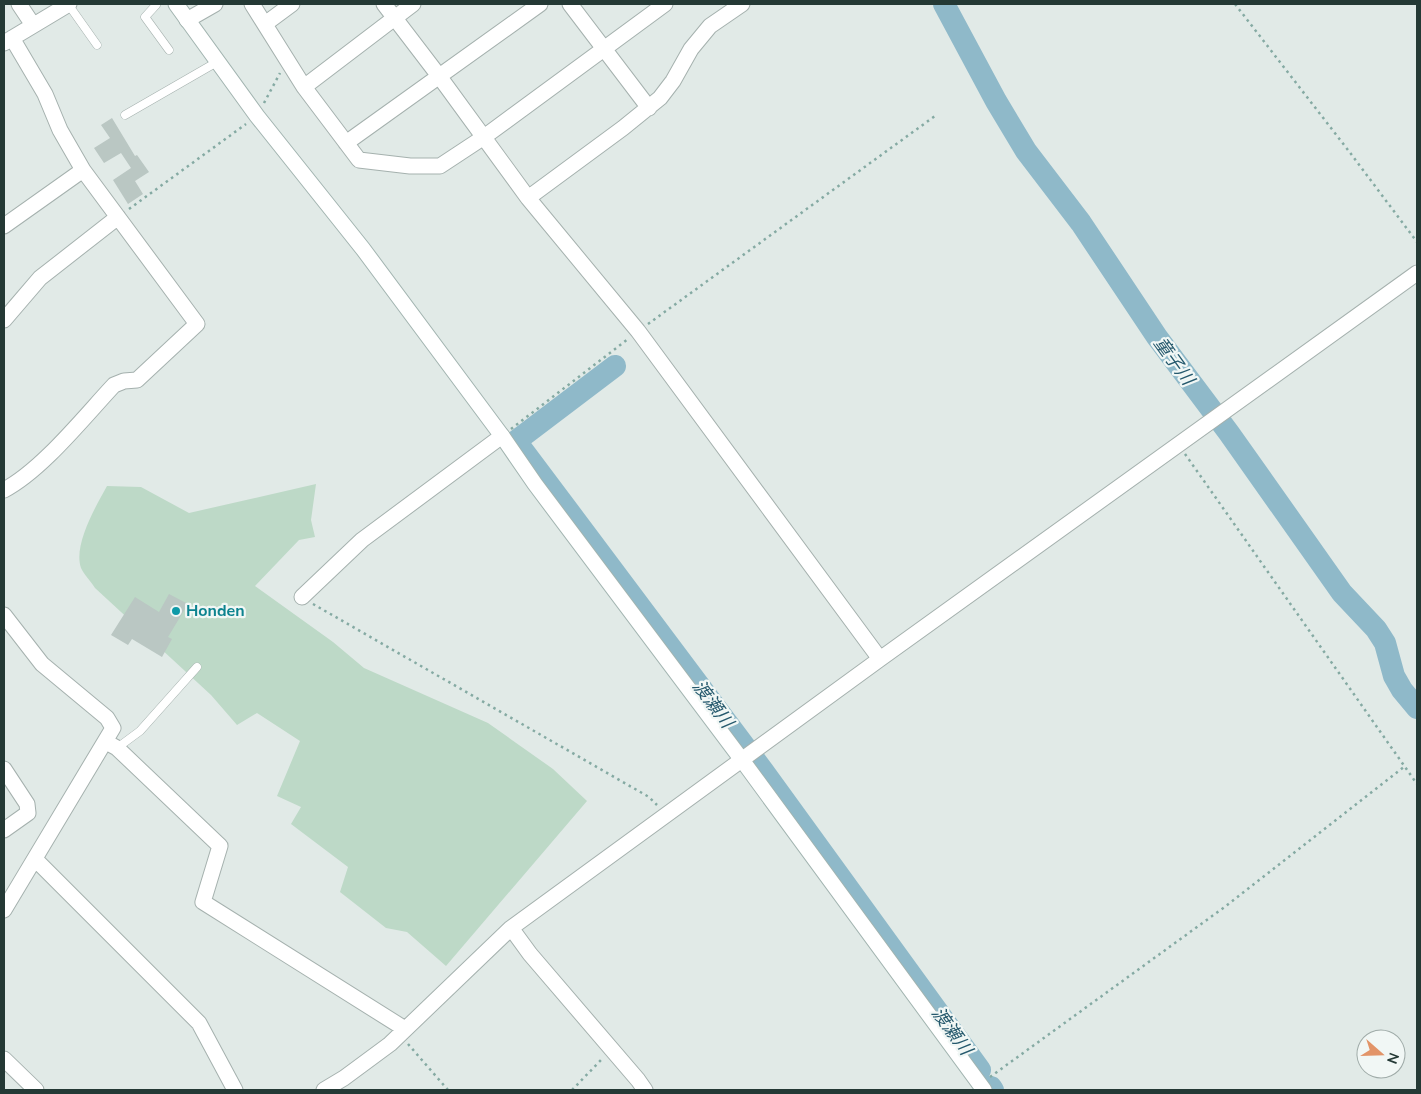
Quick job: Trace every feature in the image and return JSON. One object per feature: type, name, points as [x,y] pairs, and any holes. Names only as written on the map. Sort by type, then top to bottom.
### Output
[{"type":"street","points":[[19,4],[33,25]]},
{"type":"street","points":[[4,490],[14,485],[48,455],[114,385],[124,381],[137,380],[197,324],[83,170],[60,130],[45,94],[8,40],[68,4]]},
{"type":"street","points":[[176,4],[257,116],[363,249],[502,436],[535,484],[742,760],[978,1088]]},
{"type":"street","points":[[252,4],[304,87],[359,160],[410,166],[440,166],[484,137],[665,4]]},
{"type":"street","points":[[265,24],[292,4]]},
{"type":"street","points":[[384,4],[528,198],[638,331],[880,659]]},
{"type":"street","points":[[304,87],[413,4]]},
{"type":"street","points":[[346,143],[540,4]]},
{"type":"street","points":[[570,4],[649,108]]},
{"type":"street","points":[[528,198],[649,108],[660,98],[673,81],[691,49],[710,26],[742,4]]},
{"type":"street","points":[[187,20],[210,5]]},
{"type":"street","points":[[4,226],[83,170]]},
{"type":"street","points":[[4,320],[40,278],[118,217]]},
{"type":"street","points":[[324,1090],[344,1078],[390,1044],[511,928],[880,659],[1417,273]]},
{"type":"street","points":[[302,597],[362,540],[502,436]]},
{"type":"street","points":[[4,615],[42,664],[107,718],[113,728],[111,745],[35,859],[4,910]]},
{"type":"street","points":[[111,745],[220,846],[203,902],[402,1032]]},
{"type":"street","points":[[4,770],[26,804],[28,813],[4,830]]},
{"type":"street","points":[[35,859],[199,1023],[235,1090]]},
{"type":"street","points":[[511,928],[530,954],[645,1090]]},
{"type":"street","points":[[4,1059],[36,1090]]},
{"type":"lane","points":[[68,4],[97,46]]},
{"type":"lane","points":[[155,4],[145,17],[169,50]]},
{"type":"lane","points":[[124,115],[217,62]]},
{"type":"lane","points":[[111,745],[140,731],[197,667]]},
{"type":"path","points":[[1235,4],[1417,242]]},
{"type":"path","points":[[118,217],[257,116],[287,59]]},
{"type":"path","points":[[502,436],[638,331],[935,116]]},
{"type":"path","points":[[1178,445],[1417,784]]},
{"type":"path","points":[[302,597],[649,797],[667,815]]},
{"type":"path","points":[[978,1088],[1226,906],[1404,766]]},
{"type":"path","points":[[402,1032],[448,1090]]},
{"type":"path","points":[[572,1090],[611,1048]]},
{"type":"green space","points":[[316,484],[311,520],[315,537],[299,540],[255,586],[333,642],[364,668],[488,723],[553,769],[587,801],[446,966],[407,932],[386,928],[340,892],[348,867],[291,824],[301,807],[277,796],[300,741],[257,713],[237,725],[211,695],[95,588],[81,568],[79,559],[83,537],[107,486],[141,487],[189,513]]},
{"type":"building","points":[[112,118],[135,156],[137,155],[149,172],[135,181],[143,194],[128,204],[113,180],[131,168],[121,153],[104,163],[94,148],[110,138],[101,125]]},
{"type":"building","points":[[169,594],[188,604],[168,637],[172,639],[162,657],[132,639],[128,645],[111,635],[135,597],[159,612]]},
{"type":"waterway","name":"童子川","points":[[944,4],[996,101],[1026,151],[1081,223],[1157,337],[1229,433],[1342,593],[1376,629],[1385,643],[1394,676],[1402,690],[1417,708]]},
{"type":"waterway","name":"渡瀬川","points":[[615,366],[516,441],[761,768],[980,1070]]},
{"type":"place","name":"Honden","points":[[176,611]]}]
